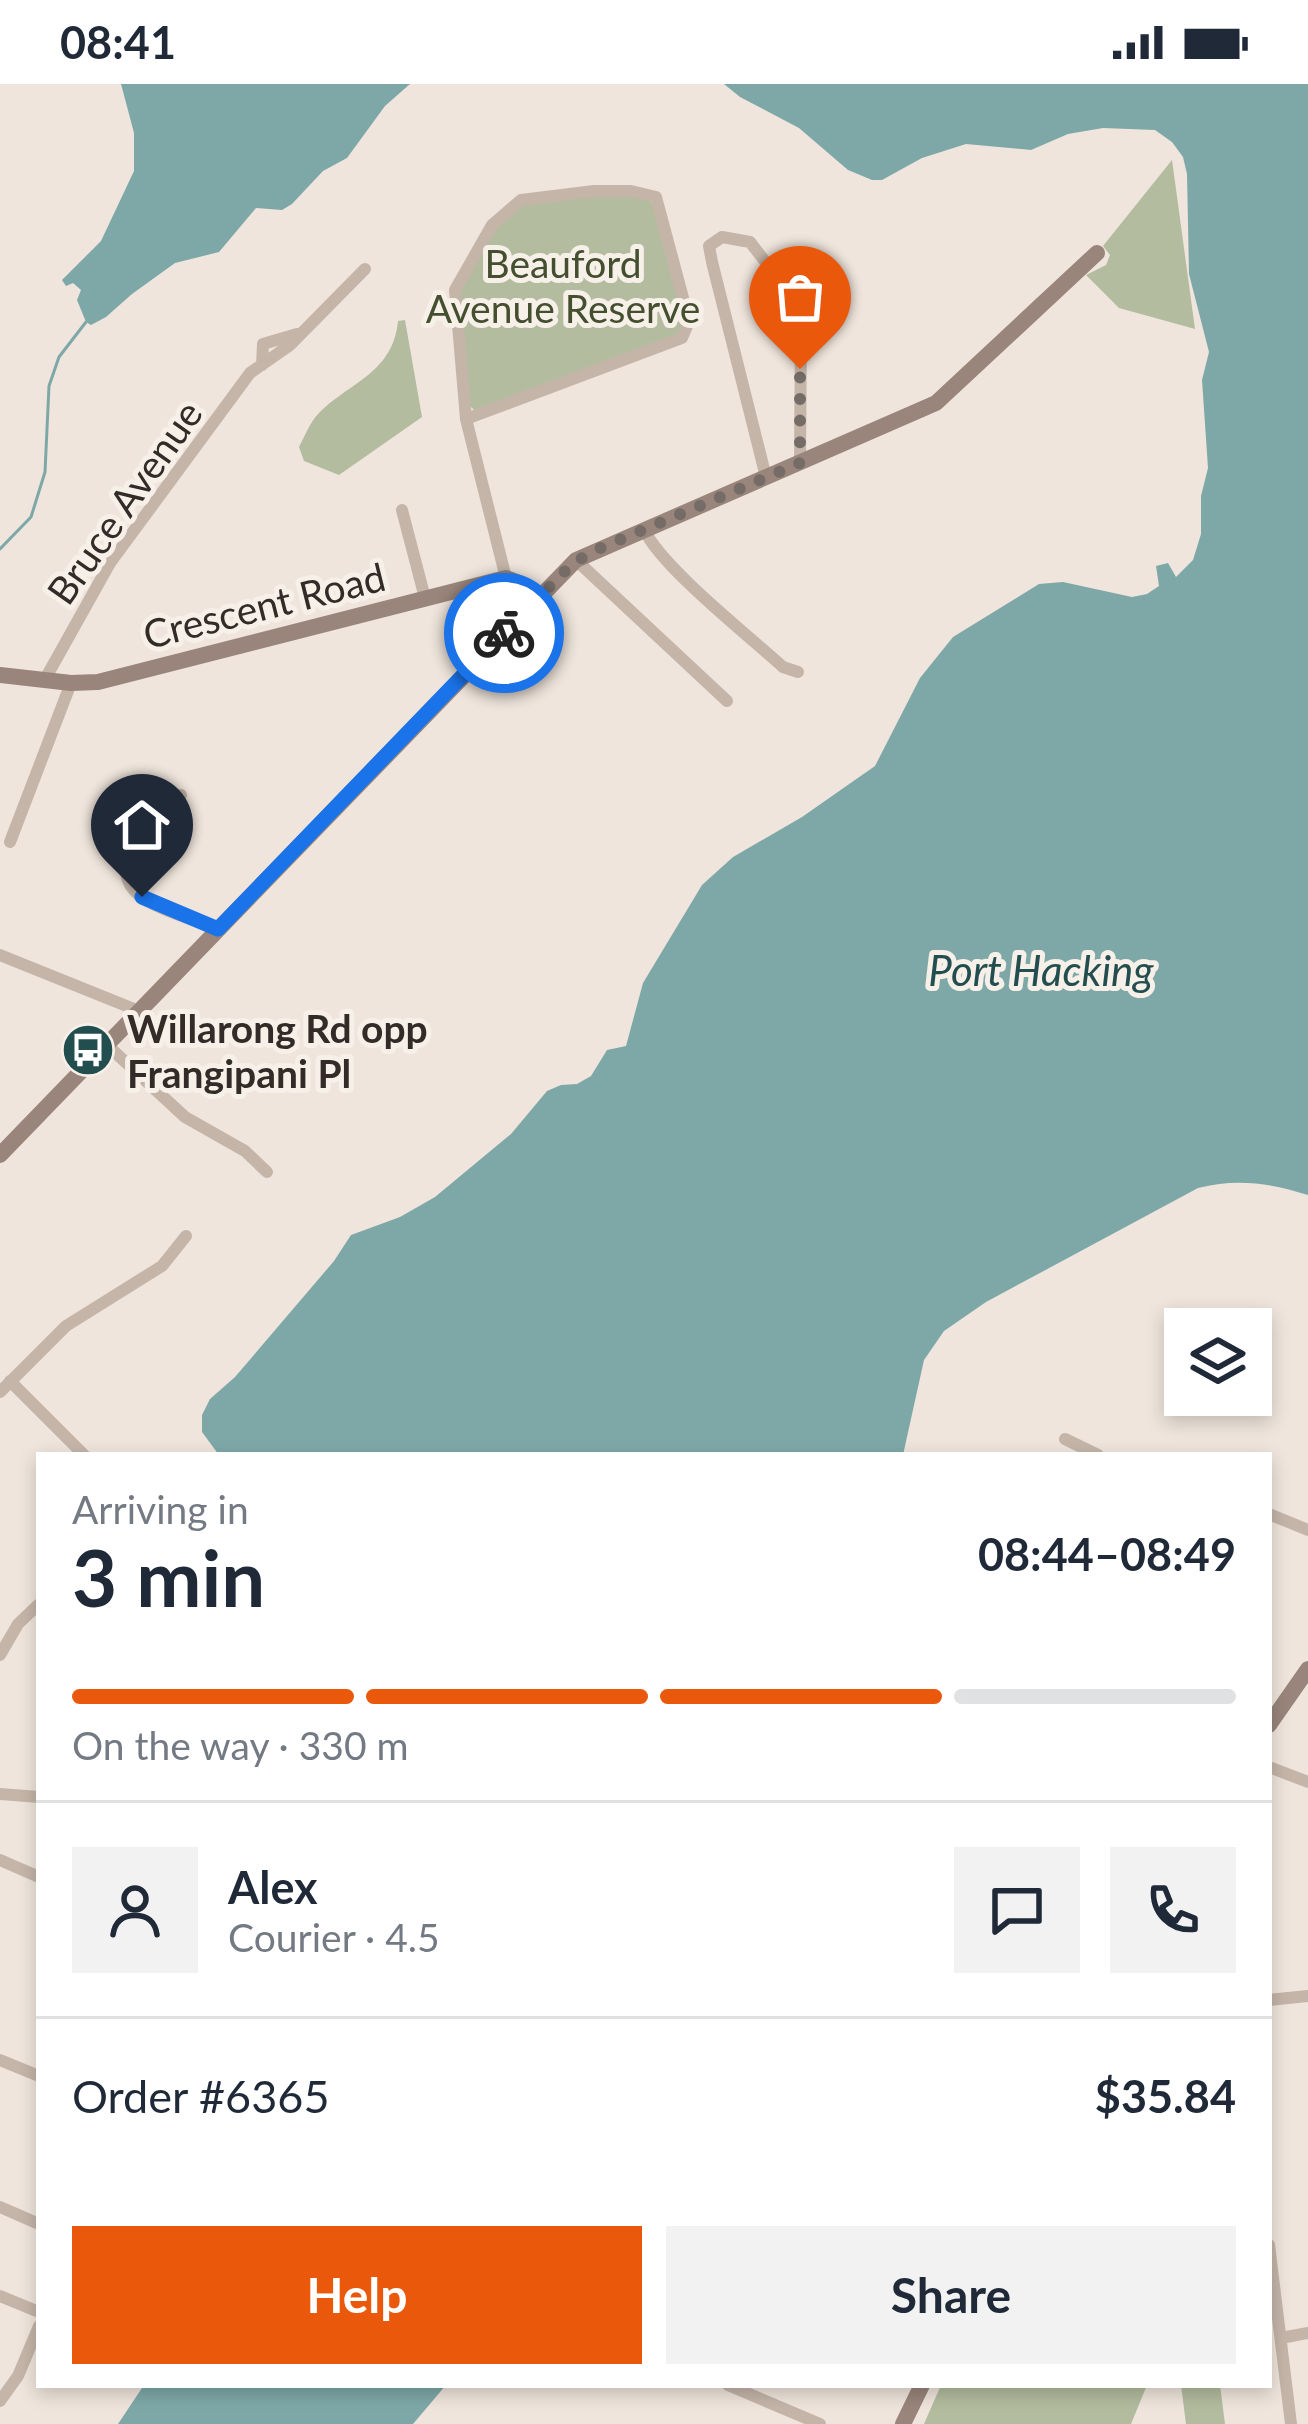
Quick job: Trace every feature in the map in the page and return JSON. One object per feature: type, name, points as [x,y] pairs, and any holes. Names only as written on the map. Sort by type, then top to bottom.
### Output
[{"type":"street","points":[[466,419],[682,338],[688,324],[686,309],[656,197],[632,191],[531,197],[499,217],[455,290],[466,419],[506,578],[535,600]]},
{"type":"street","points":[[766,477],[709,246],[722,236],[750,242],[798,306],[800,463]]},
{"type":"street","points":[[0,1155],[576,560],[936,404],[1097,254]]},
{"type":"street","name":"Bruce Avenue","points":[[44,681],[110,563],[250,373],[304,332],[365,268]]},
{"type":"street","points":[[402,510],[425,598]]},
{"type":"street","points":[[644,529],[650,543],[706,597],[782,667],[798,672]]},
{"type":"street","points":[[576,560],[727,701]]},
{"type":"street","name":"Crescent Road","points":[[0,675],[98,682],[506,578]]},
{"type":"street","points":[[10,842],[71,683]]},
{"type":"street","points":[[181,795],[143,828],[127,867],[130,883],[142,897],[218,929]]},
{"type":"street","points":[[0,955],[139,1012]]},
{"type":"street","points":[[107,1045],[184,1118],[244,1151],[267,1172]]},
{"type":"street","points":[[81,1452],[5,1387],[74,1320],[162,1266],[186,1236]]},
{"type":"street","points":[[1065,1439],[1092,1452]]},
{"type":"street","points":[[1272,1515],[1308,1530]]},
{"type":"street","points":[[0,1655],[18,1624],[36,1607]]},
{"type":"street","points":[[1272,1721],[1308,1669]]},
{"type":"street","points":[[1272,1768],[1308,1782]]},
{"type":"street","points":[[0,1794],[36,1797]]},
{"type":"street","points":[[0,1860],[36,1876]]},
{"type":"street","points":[[1272,2000],[1308,1996]]},
{"type":"street","points":[[0,2060],[36,2075]]},
{"type":"street","points":[[0,2207],[36,2223]]},
{"type":"street","points":[[1272,2268],[1291,2424]]},
{"type":"street","points":[[0,2296],[36,2311]]},
{"type":"street","points":[[0,2401],[18,2376],[36,2333]]},
{"type":"street","points":[[1281,2338],[1308,2333]]},
{"type":"street","points":[[735,2388],[820,2424]]},
{"type":"street","points":[[903,2424],[921,2388]]},
{"type":"green space","points":[[1172,160],[1195,329],[1119,308],[1086,275],[1106,265],[1110,255],[1103,246]]},
{"type":"green space","name":"Beauford Avenue Reserve","points":[[645,196],[658,209],[683,322],[679,334],[477,413],[469,405],[460,286],[494,229],[512,211],[539,197]]},
{"type":"green space","points":[[405,320],[422,417],[339,475],[304,461],[299,447],[313,421],[379,365],[398,321]]},
{"type":"green space","points":[[940,2388],[1146,2388],[1131,2424],[924,2424]]},
{"type":"green space","points":[[1181,2388],[1220,2388],[1225,2424],[1186,2424]]},
{"type":"water","points":[[121,84],[410,84],[385,106],[347,158],[323,171],[292,204],[282,210],[256,208],[219,252],[175,263],[91,325],[77,300],[81,290],[62,280],[101,241],[134,171],[134,133]]},
{"type":"water","name":"Port Hacking","points":[[724,84],[1308,84],[1308,1195],[1253,1183],[1198,1188],[986,1302],[944,1331],[924,1360],[904,1452],[217,1452],[202,1432],[202,1415],[210,1399],[235,1377],[351,1235],[400,1217],[435,1197],[511,1134],[547,1091],[577,1084],[591,1076],[607,1050],[626,1046],[643,983],[702,885],[733,857],[875,766],[920,678],[953,637],[1039,584],[1063,582],[1132,597],[1159,586],[1156,566],[1168,563],[1176,577],[1193,560],[1201,534],[1201,496],[1208,468],[1202,380],[1209,352],[1189,274],[1187,174],[1172,142],[1155,130],[1103,128],[1068,134],[1031,150],[966,144],[872,180],[848,170],[799,128]]},
{"type":"water","points":[[142,2388],[443,2388],[413,2424],[118,2424]]},
{"type":"waterway","points":[[0,549],[31,517],[45,472],[49,386],[59,357],[86,322]]},
{"type":"way so far","points":[[504,633],[576,560],[800,463],[800,369]]},
{"type":"place","name":"Willarong Rd opp Frangipani Pl","points":[[88,1050]]},
{"type":"route","points":[[142,897],[218,929],[504,633]]}]
